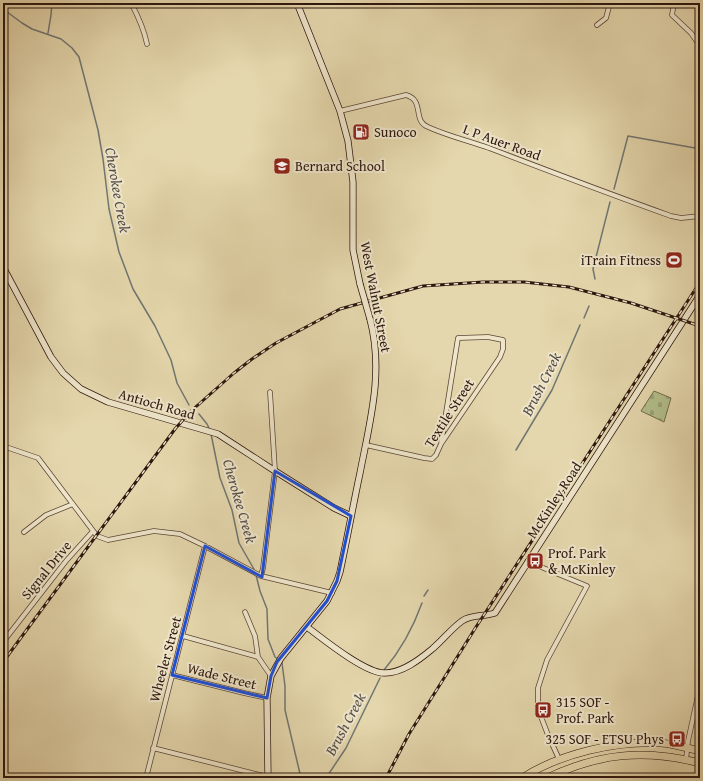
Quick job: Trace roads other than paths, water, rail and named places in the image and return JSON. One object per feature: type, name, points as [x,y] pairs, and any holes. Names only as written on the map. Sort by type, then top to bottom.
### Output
[{"type":"highway","points":[[522,778],[544,765],[559,759],[584,751],[631,743],[660,743],[700,751]]},
{"type":"highway","points":[[547,778],[596,759],[620,755],[654,755],[700,763]]},
{"type":"street","points":[[131,3],[141,24],[147,44]]},
{"type":"street","name":"West Walnut Street","points":[[268,778],[267,698],[271,676],[279,660],[327,601],[332,593],[340,572],[366,445],[375,393],[377,370],[375,339],[360,284],[353,250],[353,182],[348,141],[340,111],[297,3]]},
{"type":"street","points":[[597,25],[606,18],[610,3]]},
{"type":"street","points":[[674,3],[672,15],[691,33],[700,46]]},
{"type":"street","name":"L P Auer Road","points":[[340,111],[406,95],[410,96],[414,98],[422,123],[427,127],[464,139],[671,216],[681,218],[700,216]]},
{"type":"street","name":"Antioch Road","points":[[3,267],[51,357],[63,374],[81,389],[108,402],[218,434],[334,508],[351,516]]},
{"type":"street","name":"McKinley Road","points":[[307,627],[369,669],[382,673],[402,669],[421,658],[440,643],[463,621],[477,615],[489,615],[495,613],[697,305],[700,295]]},
{"type":"street","name":"Textile Street","points":[[366,445],[432,459],[440,444],[458,338],[488,337],[503,340],[500,357],[440,444]]},
{"type":"street","points":[[257,574],[263,568],[274,471],[270,392]]},
{"type":"street","points":[[3,446],[38,458],[97,536],[108,540],[154,531],[180,534],[257,574],[332,593]]},
{"type":"street","points":[[24,532],[46,515],[73,504]]},
{"type":"street","name":"Signal Drive","points":[[3,642],[66,561],[93,531]]},
{"type":"street","name":"Wheeler Street","points":[[146,778],[205,546]]},
{"type":"street","points":[[529,562],[587,586],[547,660],[538,688],[538,708],[559,759]]},
{"type":"street","points":[[245,612],[254,636],[258,657],[271,676]]},
{"type":"street","points":[[182,636],[258,657]]},
{"type":"street","name":"Wade Street","points":[[172,675],[267,698]]},
{"type":"street","points":[[686,760],[694,711],[700,686]]},
{"type":"street","points":[[153,748],[268,778]]},
{"type":"waterway","points":[[48,33],[52,3]]},
{"type":"waterway","name":"Cherokee Creek","points":[[3,9],[32,29],[61,39],[72,48],[79,57],[98,130],[109,209],[119,252],[133,289],[155,326],[171,360],[177,383],[189,405]]},
{"type":"waterway","name":"Brush Creek","points":[[614,189],[628,136],[695,148],[700,139]]},
{"type":"waterway","name":"Brush Creek","points":[[595,279],[593,269],[610,202]]},
{"type":"waterway","name":"Brush Creek","points":[[584,318],[589,306]]},
{"type":"waterway","name":"Brush Creek","points":[[516,450],[552,390],[580,325]]},
{"type":"waterway","name":"Cherokee Creek","points":[[199,414],[210,430]]},
{"type":"waterway","name":"Cherokee Creek","points":[[211,434],[220,478],[232,510],[239,543],[255,571],[260,591],[267,609],[268,639],[275,657],[278,659]]},
{"type":"waterway","name":"Brush Creek","points":[[424,596],[428,590]]},
{"type":"waterway","name":"Brush Creek","points":[[384,670],[396,655],[406,638],[422,603]]},
{"type":"waterway","name":"Cherokee Creek","points":[[281,662],[285,686],[285,710],[301,778]]},
{"type":"waterway","name":"Brush Creek","points":[[326,778],[346,748],[380,678]]},
{"type":"railway","points":[[3,662],[175,429],[190,412],[252,359],[276,343],[340,309],[423,286],[483,282],[524,282],[569,287],[631,303],[700,326]]},
{"type":"railway","points":[[386,778],[409,734],[476,627],[700,282]]},
{"type":"place","name":"Sunoco","points":[[361,132]]},
{"type":"place","name":"Bernard School","points":[[282,166]]},
{"type":"place","name":"iTrain Fitness","points":[[674,260]]},
{"type":"place","name":"Prof. Park & McKinley","points":[[535,561]]},
{"type":"place","name":"315 SOF - Prof. Park","points":[[543,710]]},
{"type":"place","name":"325 SOF - ETSU Phys","points":[[677,739]]}]
